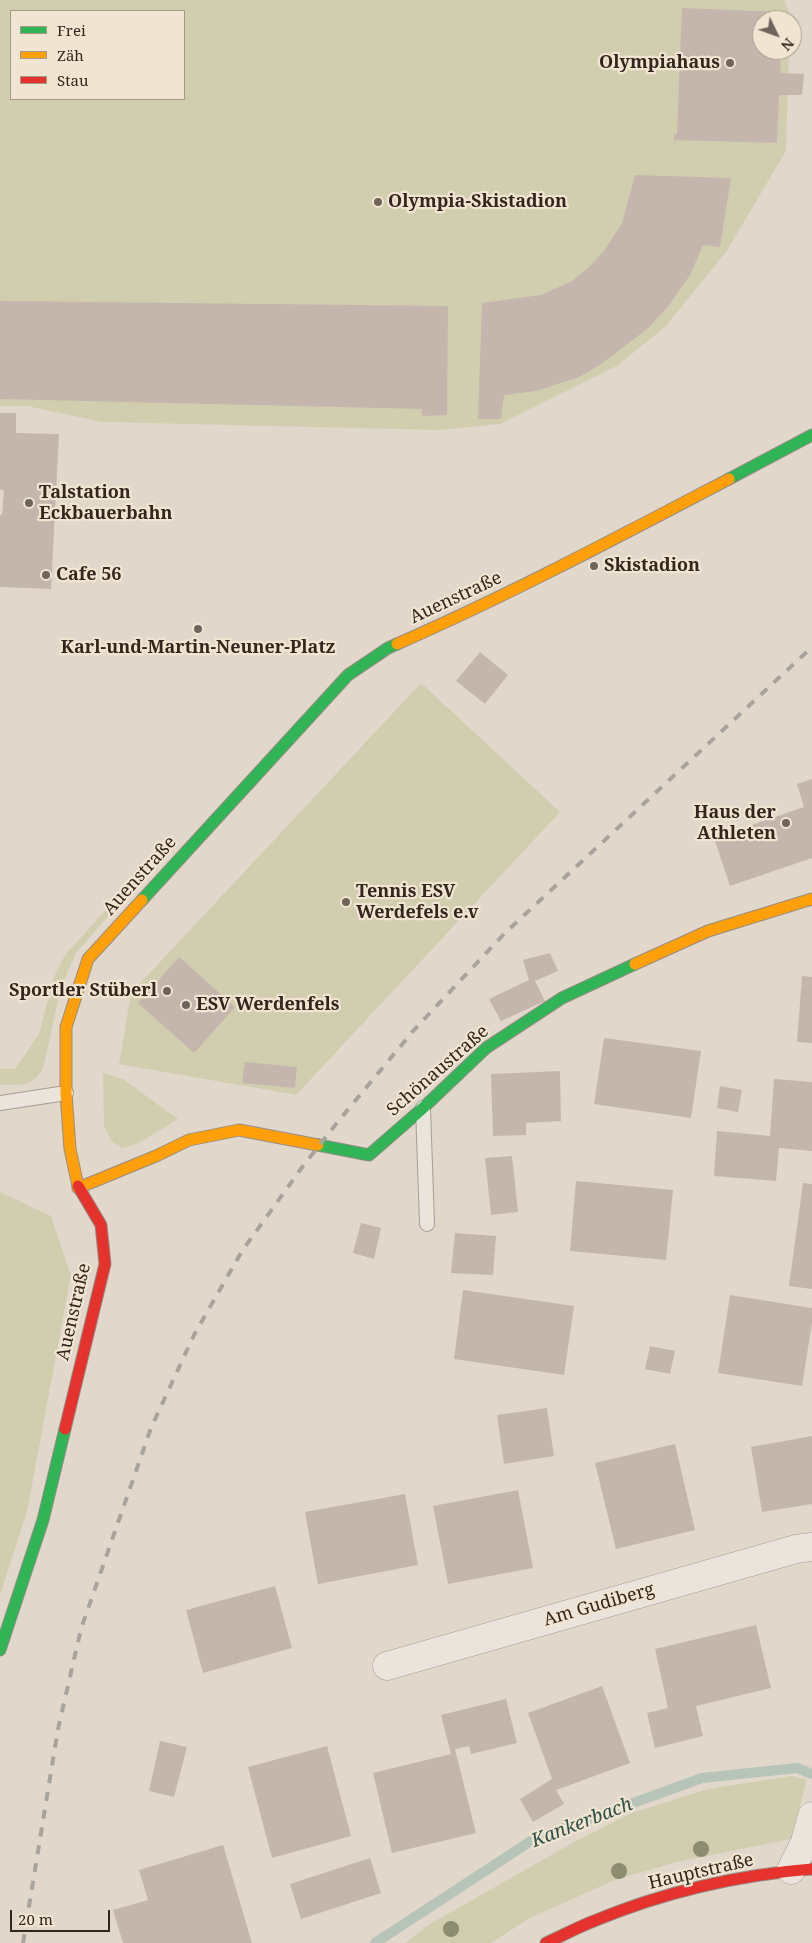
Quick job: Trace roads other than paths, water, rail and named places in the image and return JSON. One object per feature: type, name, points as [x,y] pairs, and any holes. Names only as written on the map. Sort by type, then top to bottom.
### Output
[{"type":"street","name":"Auenstraße","points":[[0,1650],[43,1520],[105,1264],[101,1225],[78,1188],[70,1149],[66,1093],[66,1027],[88,959],[348,675],[388,648],[459,617],[544,576],[812,435]]},
{"type":"street","name":"Schönaustraße","points":[[78,1188],[156,1156],[189,1140],[239,1130],[369,1155],[423,1108],[486,1048],[562,998],[708,932],[812,899]]},
{"type":"street","name":"Am Gudiberg","points":[[387,1666],[778,1554],[812,1547]]},
{"type":"street","points":[[801,1870],[805,1842],[812,1816]]},
{"type":"street","name":"Hauptstraße","points":[[546,1943],[600,1918],[658,1899],[725,1882],[801,1870]]},
{"type":"lane","points":[[656,518],[660,533]]},
{"type":"lane","points":[[0,1102],[66,1093]]},
{"type":"lane","points":[[423,1108],[427,1224]]},
{"type":"waterway","name":"Kankerbach","points":[[375,1943],[534,1839],[702,1778],[797,1768],[812,1774]]},
{"type":"railway","points":[[23,1943],[58,1729],[81,1629],[151,1428],[194,1335],[242,1251],[303,1166],[340,1119],[414,1030],[505,933],[812,647]]},
{"type":"place","name":"Olympiahaus","points":[[730,63]]},
{"type":"place","name":"Olympia-Skistadion","points":[[378,202]]},
{"type":"place","name":"Talstation Eckbauerbahn","points":[[29,503]]},
{"type":"place","name":"Skistadion","points":[[594,566]]},
{"type":"place","name":"Cafe 56","points":[[46,575]]},
{"type":"place","name":"Karl-und-Martin-Neuner-Platz","points":[[198,629]]},
{"type":"place","name":"Haus der Athleten","points":[[786,823]]},
{"type":"place","name":"Tennis ESV Werdefels e.v","points":[[346,902]]},
{"type":"place","name":"Sportler Stüberl","points":[[167,991]]},
{"type":"place","name":"ESV Werdenfels","points":[[186,1005]]}]
